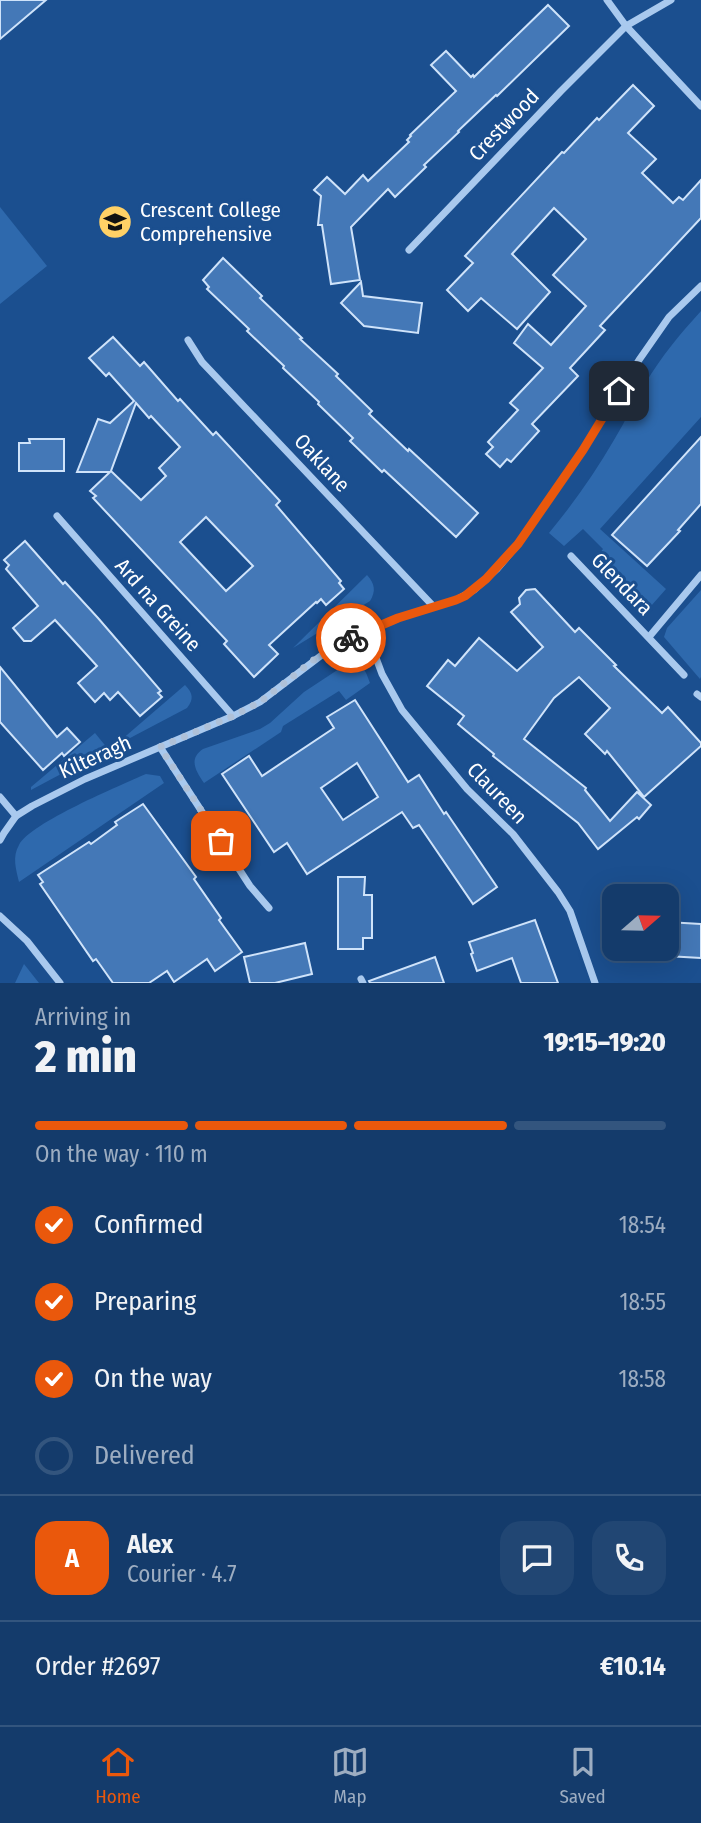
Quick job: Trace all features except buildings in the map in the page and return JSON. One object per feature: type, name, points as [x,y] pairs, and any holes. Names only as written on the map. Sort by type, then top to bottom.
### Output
[{"type":"street","points":[[607,0],[626,26],[701,106]]},
{"type":"street","points":[[626,26],[671,0]]},
{"type":"street","name":"Crestwood","points":[[409,250],[626,26]]},
{"type":"street","name":"Kilteragh","points":[[0,840],[16,816],[32,806],[85,779],[260,702],[331,648],[398,618],[456,600],[474,590],[518,544],[669,317],[701,286]]},
{"type":"street","name":"Oaklane","points":[[188,340],[202,362],[434,607]]},
{"type":"street","name":"Ard na Greine","points":[[57,516],[233,716]]},
{"type":"street","name":"Glendara","points":[[571,556],[684,675]]},
{"type":"street","name":"Glendara","points":[[649,636],[701,575]]},
{"type":"street","name":"Claureen","points":[[366,631],[382,674],[402,710],[467,789],[513,834],[558,892],[570,911],[595,983]]},
{"type":"street","points":[[160,747],[250,886],[269,908]]},
{"type":"street","points":[[0,797],[16,816]]},
{"type":"street","points":[[0,916],[27,940],[60,983]]},
{"type":"shaded area","points":[[0,207],[47,266],[0,304]]},
{"type":"shaded area","points":[[701,311],[701,417],[600,529],[666,589],[651,606],[643,605],[596,558],[603,549],[583,529],[564,546],[549,533],[599,464],[658,364]]},
{"type":"shaded area","points":[[367,575],[374,588],[370,601],[293,648]]},
{"type":"shaded area","points":[[701,590],[700,679],[664,637],[667,628]]},
{"type":"shaded area","points":[[348,663],[363,668],[370,683],[346,700],[339,691],[283,726],[281,732],[204,783],[196,770],[198,753],[270,723],[304,692]]},
{"type":"shaded area","points":[[185,685],[192,696],[187,708],[113,747]]},
{"type":"shaded area","points":[[95,733],[108,749],[31,790],[31,787]]},
{"type":"shaded area","points":[[146,774],[160,776],[164,783],[19,882],[16,854],[19,845],[27,836],[77,805]]},
{"type":"shaded area","points":[[24,964],[39,983],[15,983]]},
{"type":"way so far","points":[[221,841],[160,747],[260,702],[315,659],[351,638]]},
{"type":"place","name":"Crescent College Comprehensive","points":[[115,222]]},
{"type":"route","points":[[351,638],[398,618],[465,596],[497,569],[518,544],[583,450],[619,391]]}]
